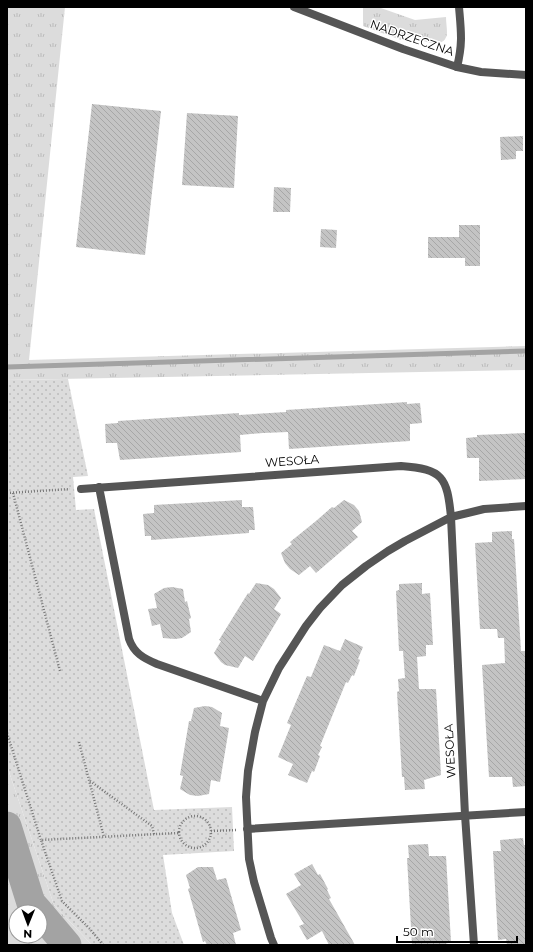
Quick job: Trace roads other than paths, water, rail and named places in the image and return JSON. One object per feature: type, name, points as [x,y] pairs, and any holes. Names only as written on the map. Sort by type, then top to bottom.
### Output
[{"type":"street","name":"NADRZECZNA","points":[[294,7],[403,49],[457,67],[481,72],[526,75]]},
{"type":"street","points":[[457,67],[461,52],[462,40],[458,7]]},
{"type":"street","name":"WESOŁA","points":[[81,489],[401,466],[418,467],[429,470],[436,474],[444,482],[449,493],[451,518],[465,815],[474,945]]},
{"type":"street","points":[[99,487],[129,639],[136,652],[144,659],[263,701]]},
{"type":"street","points":[[274,945],[254,882],[249,859],[246,796],[248,771],[255,732],[263,701],[279,668],[306,626],[320,608],[342,585],[388,551],[451,518],[484,509],[526,506]]},
{"type":"street","points":[[247,829],[526,812]]},
{"type":"waterway","points":[[7,367],[526,351]]},
{"type":"waterway","points":[[7,826],[32,904]]},
{"type":"waterway","points":[[48,922],[67,945]]}]
